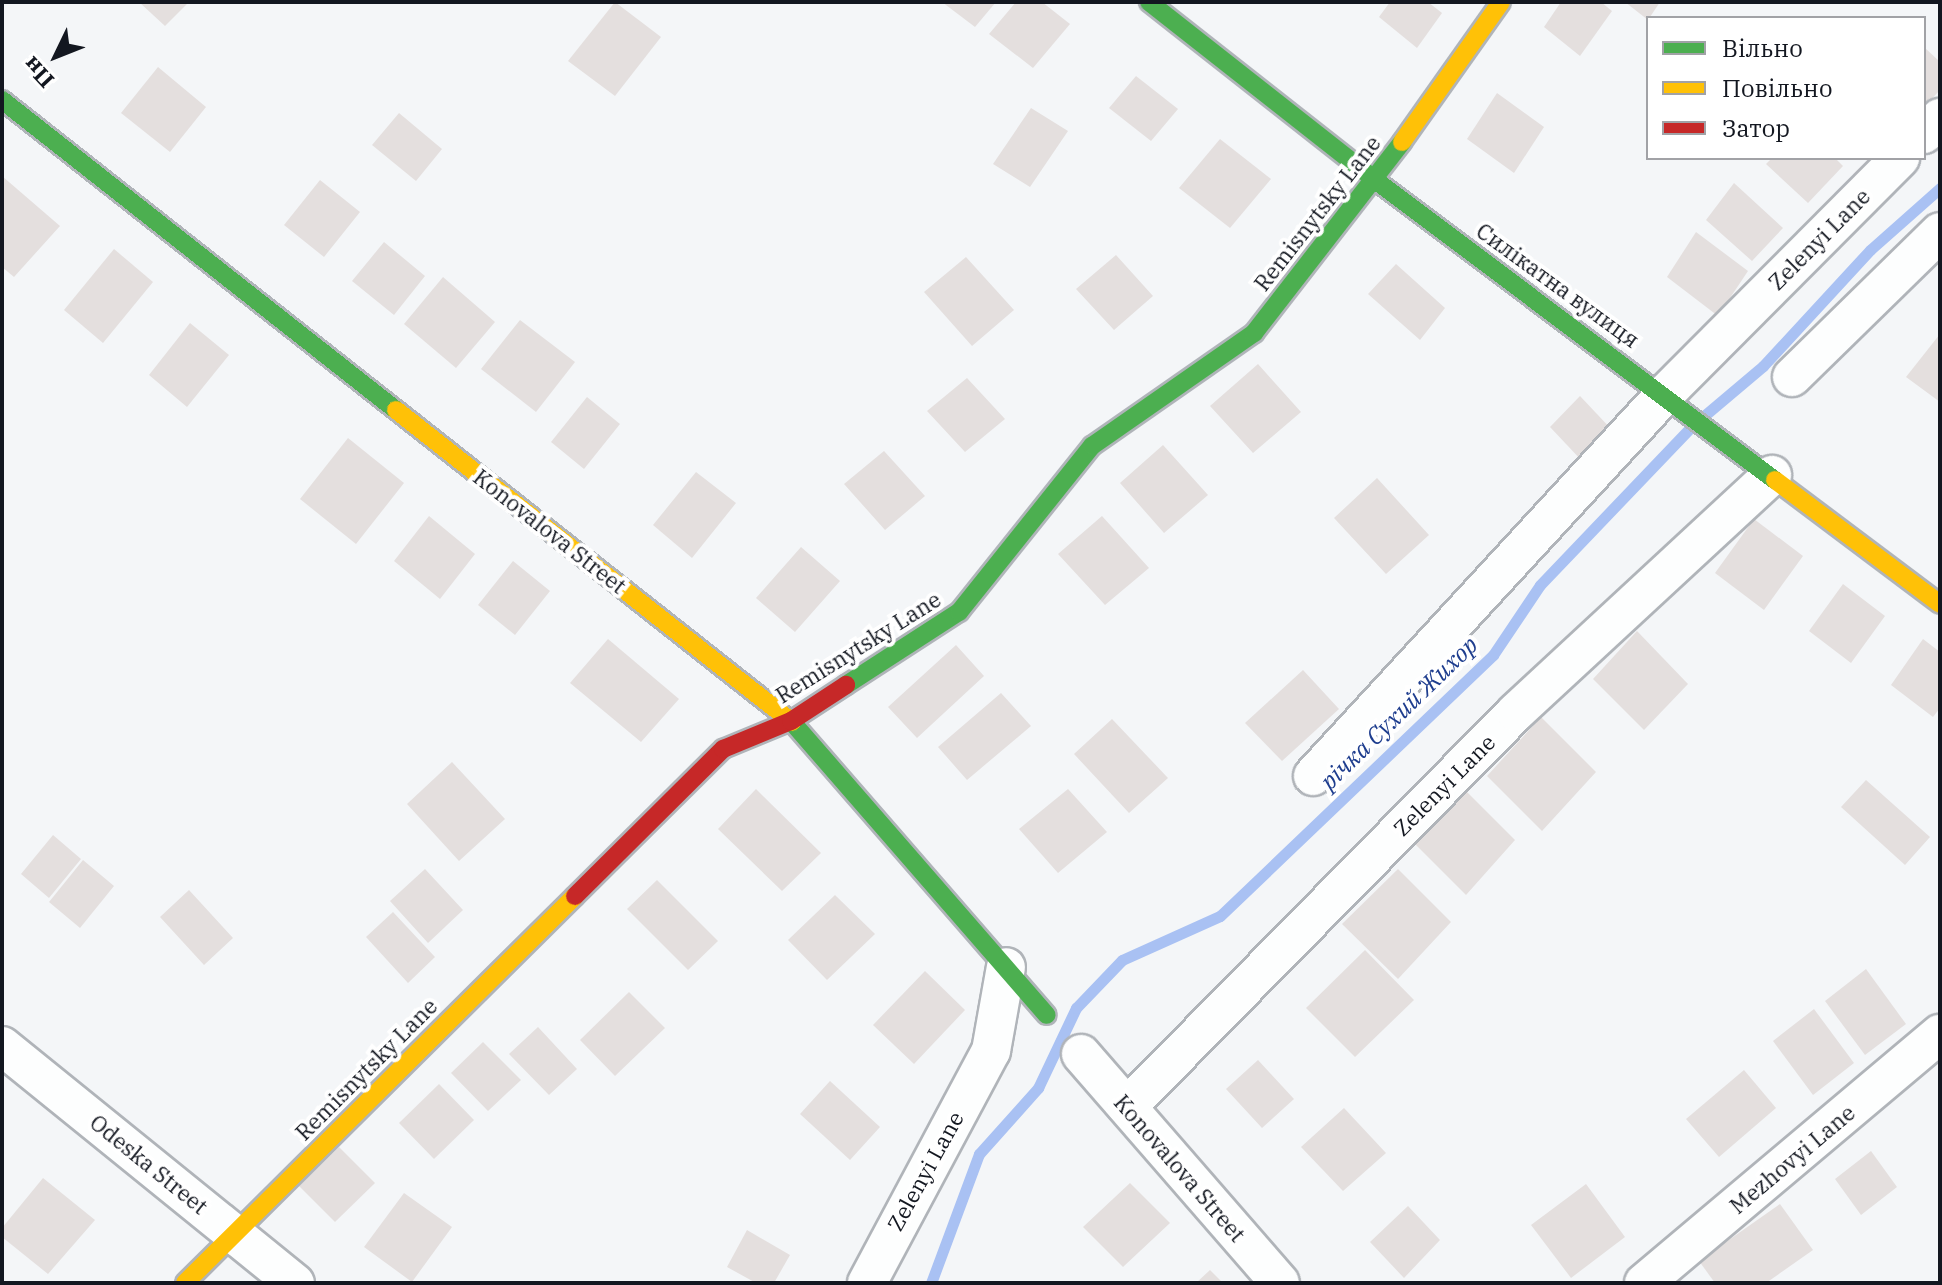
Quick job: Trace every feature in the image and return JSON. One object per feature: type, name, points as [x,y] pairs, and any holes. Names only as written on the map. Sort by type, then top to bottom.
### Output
[{"type":"street","name":"Силікатна вулиця","points":[[1149,2],[1375,180],[1673,400],[1940,604]]},
{"type":"street","name":"Remisnytsky Lane","points":[[185,1283],[723,749],[791,721],[959,612],[1092,446],[1254,333],[1375,180],[1501,2]]},
{"type":"street","name":"Konovalova Street","points":[[2,100],[791,721],[1047,1015]]},
{"type":"street","name":"Zelenyi Lane","points":[[1313,776],[1898,160]]},
{"type":"street","points":[[1792,377],[1940,232]]},
{"type":"street","name":"Zelenyi Lane","points":[[1127,1107],[1516,712],[1772,475]]},
{"type":"street","name":"Zelenyi Lane","points":[[867,1283],[991,1051],[1006,967]]},
{"type":"street","name":"Mezhovyi Lane","points":[[1644,1283],[1940,1034]]},
{"type":"street","name":"Odeska Street","points":[[2,1046],[295,1283]]},
{"type":"street","name":"Konovalova Street","points":[[1081,1054],[1280,1283]]},
{"type":"building","points":[[139,2],[189,2],[165,26]]},
{"type":"building","points":[[615,2],[661,37],[615,96],[568,61]]},
{"type":"building","points":[[942,2],[996,2],[975,27]]},
{"type":"building","points":[[1016,2],[1042,2],[1070,24],[1033,68],[989,34]]},
{"type":"building","points":[[1390,2],[1428,2],[1442,13],[1417,48],[1379,17]]},
{"type":"building","points":[[1561,2],[1601,2],[1612,11],[1580,56],[1544,27]]},
{"type":"building","points":[[1625,2],[1660,2],[1646,18]]},
{"type":"building","points":[[1926,49],[1940,62],[1940,90],[1926,105]]},
{"type":"building","points":[[158,67],[206,107],[170,152],[121,113]]},
{"type":"building","points":[[1136,76],[1178,109],[1151,141],[1109,108]]},
{"type":"building","points":[[1497,93],[1544,127],[1514,173],[1467,139]]},
{"type":"building","points":[[1031,108],[1068,131],[1030,187],[993,164]]},
{"type":"building","points":[[399,113],[442,149],[416,181],[372,145]]},
{"type":"building","points":[[1220,139],[1271,179],[1230,228],[1179,188]]},
{"type":"building","points":[[1770,160],[1837,160],[1843,166],[1808,203],[1766,164]]},
{"type":"building","points":[[2,176],[60,226],[14,277],[2,267]]},
{"type":"building","points":[[320,180],[360,212],[324,257],[284,225]]},
{"type":"building","points":[[1734,183],[1783,228],[1752,261],[1706,220]]},
{"type":"building","points":[[1696,232],[1748,271],[1718,316],[1667,277]]},
{"type":"building","points":[[384,242],[425,276],[394,315],[352,281]]},
{"type":"building","points":[[114,249],[153,282],[103,343],[64,310]]},
{"type":"building","points":[[1116,255],[1153,296],[1114,330],[1076,289]]},
{"type":"building","points":[[966,257],[1014,310],[972,346],[924,292]]},
{"type":"building","points":[[1396,264],[1445,308],[1420,340],[1368,294]]},
{"type":"building","points":[[443,277],[495,322],[456,368],[404,324]]},
{"type":"building","points":[[520,320],[575,362],[536,412],[481,369]]},
{"type":"building","points":[[190,323],[229,355],[187,407],[149,375]]},
{"type":"building","points":[[1940,334],[1940,402],[1906,377]]},
{"type":"building","points":[[1258,364],[1301,412],[1253,453],[1210,406]]},
{"type":"building","points":[[967,378],[1005,419],[965,452],[927,411]]},
{"type":"building","points":[[1580,396],[1613,431],[1583,462],[1550,427]]},
{"type":"building","points":[[587,397],[620,424],[584,469],[551,442]]},
{"type":"building","points":[[348,438],[404,483],[356,544],[300,499]]},
{"type":"building","points":[[1163,445],[1208,495],[1164,533],[1120,483]]},
{"type":"building","points":[[884,451],[925,496],[885,530],[844,484]]},
{"type":"building","points":[[696,472],[736,503],[692,558],[653,525]]},
{"type":"building","points":[[1377,478],[1429,535],[1386,574],[1334,518]]},
{"type":"building","points":[[429,516],[475,554],[440,599],[394,561]]},
{"type":"building","points":[[1102,516],[1149,568],[1105,605],[1058,554]]},
{"type":"building","points":[[1754,519],[1803,556],[1764,610],[1715,573]]},
{"type":"building","points":[[801,547],[840,581],[795,632],[756,598]]},
{"type":"building","points":[[513,561],[550,591],[515,635],[478,605]]},
{"type":"building","points":[[1843,584],[1885,616],[1851,663],[1809,631]]},
{"type":"building","points":[[1637,631],[1688,684],[1644,730],[1593,679]]},
{"type":"building","points":[[608,639],[679,699],[641,742],[570,683]]},
{"type":"building","points":[[1923,639],[1940,652],[1940,708],[1933,717],[1891,685]]},
{"type":"building","points":[[956,645],[984,676],[917,738],[888,707]]},
{"type":"building","points":[[1303,670],[1339,709],[1282,761],[1245,723]]},
{"type":"building","points":[[1001,693],[1031,726],[967,780],[938,747]]},
{"type":"building","points":[[1541,717],[1596,772],[1542,831],[1487,776]]},
{"type":"building","points":[[1112,719],[1168,778],[1129,813],[1074,754]]},
{"type":"building","points":[[452,762],[505,819],[459,861],[407,804]]},
{"type":"building","points":[[1866,780],[1930,837],[1905,865],[1841,807]]},
{"type":"building","points":[[756,789],[821,853],[782,891],[718,829]]},
{"type":"building","points":[[1068,789],[1107,832],[1058,873],[1019,829]]},
{"type":"building","points":[[1464,789],[1515,840],[1466,895],[1415,844]]},
{"type":"building","points":[[53,835],[81,859],[49,898],[21,874]]},
{"type":"building","points":[[83,860],[114,886],[80,928],[49,902]]},
{"type":"building","points":[[425,869],[463,910],[428,943],[390,901]]},
{"type":"building","points":[[1398,869],[1451,922],[1398,979],[1342,924]]},
{"type":"building","points":[[657,880],[718,941],[688,970],[627,909]]},
{"type":"building","points":[[189,890],[233,938],[204,965],[160,917]]},
{"type":"building","points":[[835,895],[875,934],[827,980],[788,940]]},
{"type":"building","points":[[393,912],[435,957],[408,983],[366,937]]},
{"type":"building","points":[[1365,950],[1414,1000],[1355,1057],[1306,1008]]},
{"type":"building","points":[[1866,969],[1906,1024],[1865,1055],[1825,1001]]},
{"type":"building","points":[[925,971],[965,1010],[914,1064],[873,1025]]},
{"type":"building","points":[[629,992],[665,1028],[615,1076],[580,1040]]},
{"type":"building","points":[[1814,1009],[1854,1063],[1813,1095],[1773,1041]]},
{"type":"building","points":[[538,1027],[577,1069],[549,1095],[509,1054]]},
{"type":"building","points":[[483,1042],[521,1080],[488,1111],[451,1073]]},
{"type":"building","points":[[1258,1060],[1294,1099],[1262,1128],[1226,1089]]},
{"type":"building","points":[[1744,1070],[1776,1108],[1719,1157],[1686,1119]]},
{"type":"building","points":[[830,1081],[880,1127],[850,1160],[800,1114]]},
{"type":"building","points":[[439,1084],[474,1120],[434,1159],[399,1123]]},
{"type":"building","points":[[1344,1108],[1386,1153],[1343,1191],[1301,1147]]},
{"type":"building","points":[[339,1147],[375,1183],[335,1222],[299,1186]]},
{"type":"building","points":[[1871,1151],[1897,1187],[1861,1215],[1835,1179]]},
{"type":"building","points":[[43,1178],[95,1220],[48,1274],[2,1237],[2,1228]]},
{"type":"building","points":[[1130,1183],[1170,1223],[1123,1267],[1083,1227]]},
{"type":"building","points":[[1586,1184],[1625,1237],[1571,1278],[1531,1225]]},
{"type":"building","points":[[404,1193],[452,1227],[412,1282],[364,1247]]},
{"type":"building","points":[[1780,1204],[1813,1250],[1766,1283],[1715,1283],[1699,1261]]},
{"type":"building","points":[[1408,1206],[1440,1240],[1404,1278],[1370,1242]]},
{"type":"building","points":[[747,1230],[790,1255],[774,1283],[756,1283],[727,1267]]},
{"type":"building","points":[[1210,1270],[1223,1283],[1196,1283]]},
{"type":"waterway","name":"річка Сухий Жихор","points":[[1705,415],[1763,366],[1870,250],[1940,188]]},
{"type":"waterway","name":"річка Сухий Жихор","points":[[931,1283],[979,1154],[1038,1088],[1076,1008],[1122,960],[1220,916],[1493,655],[1540,585],[1689,429]]},
{"type":"traffic: fast","points":[[1149,2],[1375,180],[1775,480]]},
{"type":"traffic: fast","points":[[2,100],[396,410]]},
{"type":"traffic: fast","points":[[846,685],[959,612],[1092,446],[1254,333],[1402,142]]},
{"type":"traffic: fast","points":[[792,722],[1047,1015]]},
{"type":"traffic: slow","points":[[1402,142],[1501,2]]},
{"type":"traffic: slow","points":[[396,410],[792,722]]},
{"type":"traffic: slow","points":[[1775,480],[1940,604]]},
{"type":"traffic: slow","points":[[185,1283],[575,896]]},
{"type":"traffic: jam","points":[[575,896],[723,749],[791,721],[846,685]]}]
